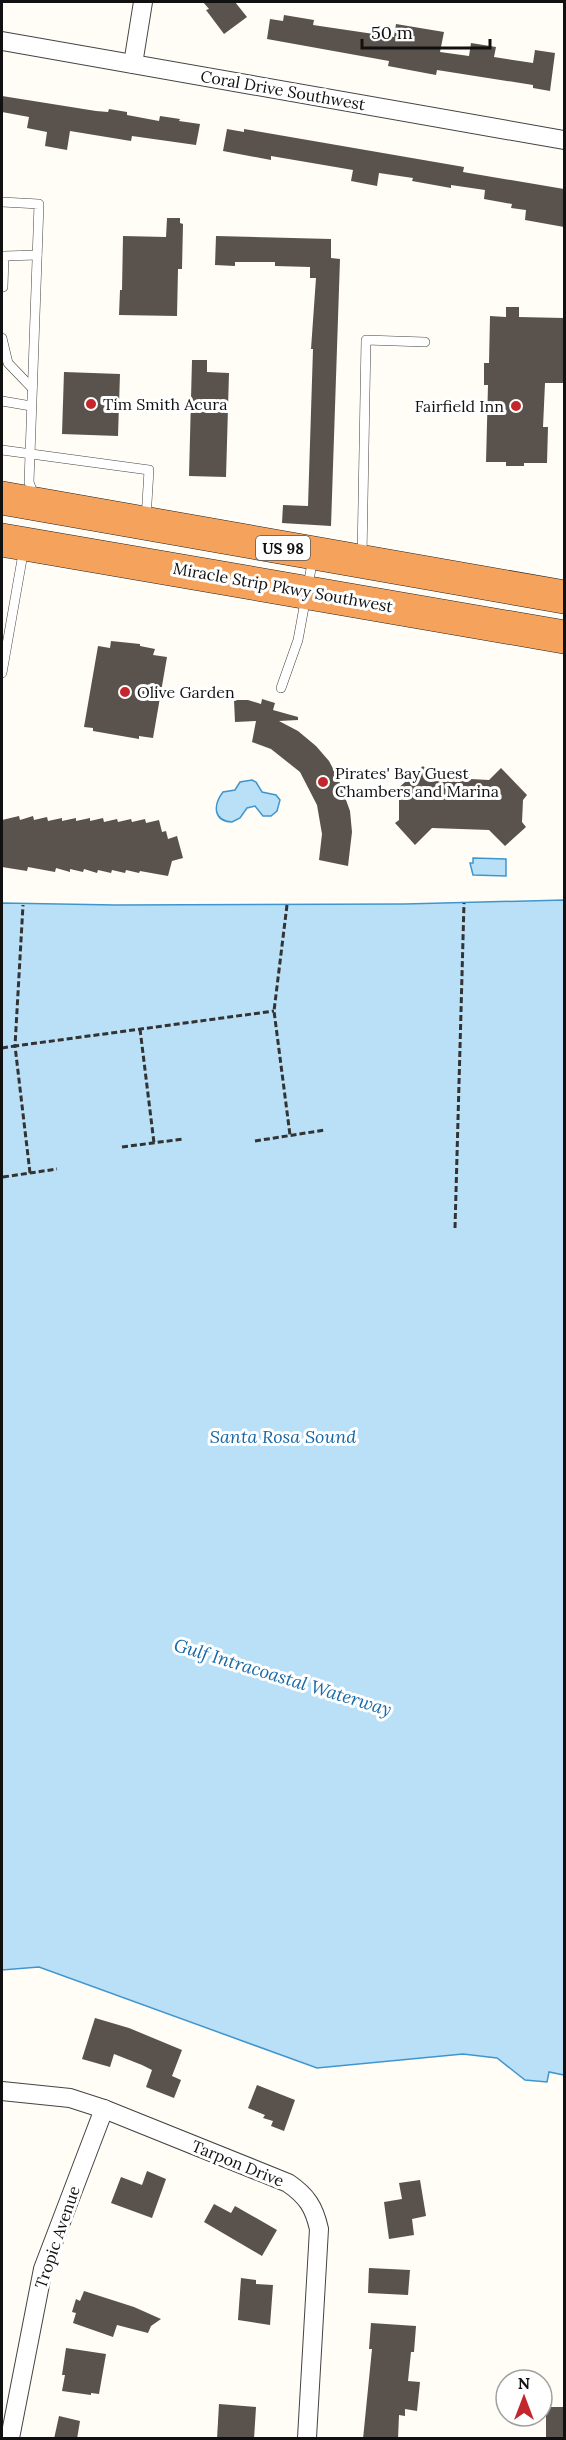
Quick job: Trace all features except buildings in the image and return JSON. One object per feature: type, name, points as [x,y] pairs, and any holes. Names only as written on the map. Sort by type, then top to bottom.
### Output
[{"type":"highway","name":"US 98","points":[[2,498],[564,597]]},
{"type":"highway","name":"Miracle Strip Pkwy Southwest","points":[[13,542],[564,637]]},
{"type":"street","points":[[133,64],[143,2]]},
{"type":"street","name":"Coral Drive Southwest","points":[[2,41],[564,140]]},
{"type":"street","name":"Tarpon Drive","points":[[2,2091],[70,2098],[104,2109],[288,2183],[312,2203],[320,2229],[307,2439]]},
{"type":"street","name":"Tropic Avenue","points":[[10,2439],[43,2269],[104,2109]]},
{"type":"lane","points":[[2,202],[39,204],[29,482],[36,504]]},
{"type":"lane","points":[[3,287],[4,256],[37,255]]},
{"type":"lane","points":[[2,338],[8,363],[32,388]]},
{"type":"lane","points":[[362,561],[366,340],[424,342]]},
{"type":"lane","points":[[2,401],[31,406]]},
{"type":"lane","points":[[2,450],[149,470],[146,524]]},
{"type":"lane","points":[[2,673],[13,542]]},
{"type":"lane","points":[[281,688],[298,640],[314,553]]},
{"type":"path","points":[[455,1228],[464,903]]},
{"type":"path","points":[[24,904],[15,1046],[30,1173]]},
{"type":"path","points":[[286,904],[274,1011],[290,1136]]},
{"type":"path","points":[[2,1048],[274,1011]]},
{"type":"path","points":[[140,1029],[154,1143]]},
{"type":"path","points":[[255,1141],[325,1130]]},
{"type":"path","points":[[122,1147],[183,1139]]},
{"type":"path","points":[[3,1177],[57,1170]]},
{"type":"water","points":[[252,780],[262,792],[276,795],[280,800],[277,811],[271,816],[263,816],[255,806],[247,808],[240,818],[232,822],[221,819],[216,807],[223,792],[235,790],[240,782]]},
{"type":"water","points":[[473,858],[506,859],[506,876],[473,875],[470,863],[473,863]]},
{"type":"water","name":"Santa Rosa Sound","points":[[564,900],[564,2075],[549,2072],[547,2082],[525,2080],[497,2058],[463,2054],[317,2068],[39,1967],[2,1970],[2,903],[405,904]]},
{"type":"place","name":"Tim Smith Acura","points":[[91,404]]},
{"type":"place","name":"Fairfield Inn","points":[[516,406]]},
{"type":"place","name":"Olive Garden","points":[[125,692]]},
{"type":"place","name":"Pirates' Bay Guest Chambers and Marina","points":[[323,782]]},
{"type":"water label","name":"Gulf Intracoastal Waterway","points":[[283,1677]]}]
